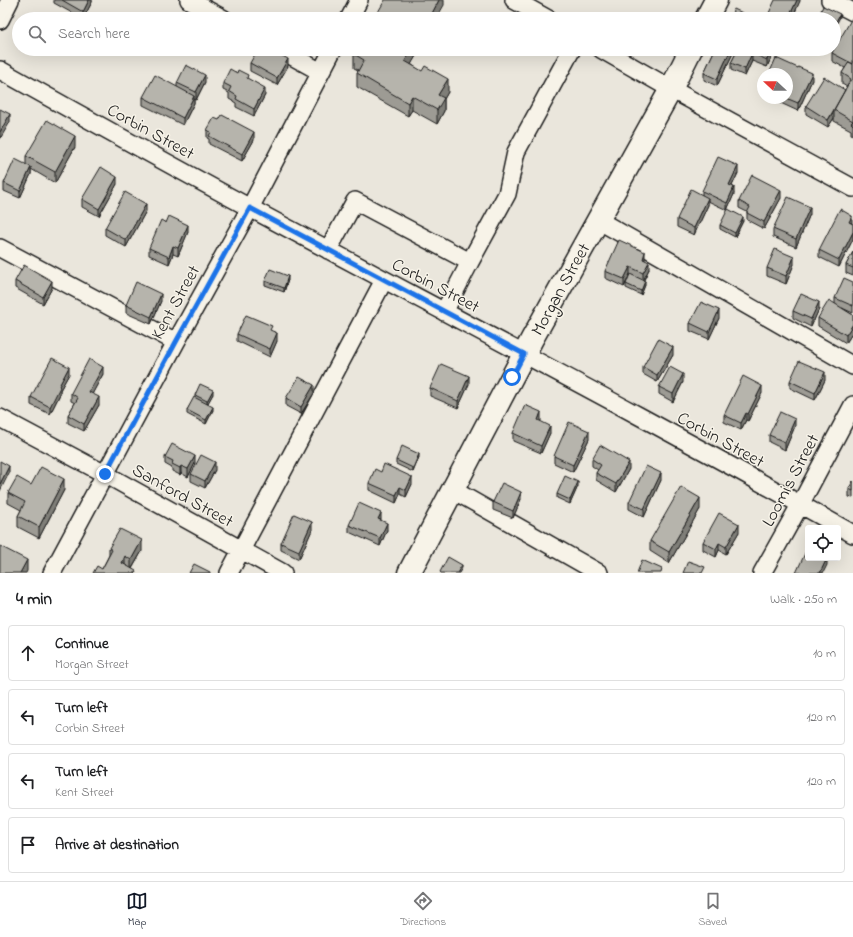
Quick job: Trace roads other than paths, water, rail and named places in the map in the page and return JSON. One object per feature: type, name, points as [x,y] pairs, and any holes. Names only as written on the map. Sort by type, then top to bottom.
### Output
[{"type":"main road","points":[[710,12],[716,0]]},
{"type":"main road","name":"Morgan Street","points":[[409,573],[524,354],[671,89],[688,56]]},
{"type":"street","points":[[0,20],[10,0]]},
{"type":"street","points":[[189,0],[211,12]]},
{"type":"street","points":[[353,12],[359,0]]},
{"type":"street","points":[[514,0],[535,12]]},
{"type":"street","points":[[830,0],[853,12]]},
{"type":"street","points":[[291,56],[320,72]]},
{"type":"street","name":"Kent Street","points":[[52,573],[250,208],[329,56]]},
{"type":"street","points":[[444,312],[507,194],[516,152],[568,56]]},
{"type":"street","points":[[613,56],[853,188]]},
{"type":"street","name":"Corbin Street","points":[[0,70],[250,208],[524,354],[853,534]]},
{"type":"street","points":[[328,250],[355,201],[470,262]]},
{"type":"street","points":[[598,220],[853,366]]},
{"type":"street","points":[[0,248],[176,342]]},
{"type":"street","points":[[229,573],[384,280]]},
{"type":"street","name":"Loomis Street","points":[[762,573],[853,405]]},
{"type":"street","name":"Sanford Street","points":[[0,418],[105,474],[283,573]]},
{"type":"street","points":[[453,490],[599,573]]}]
